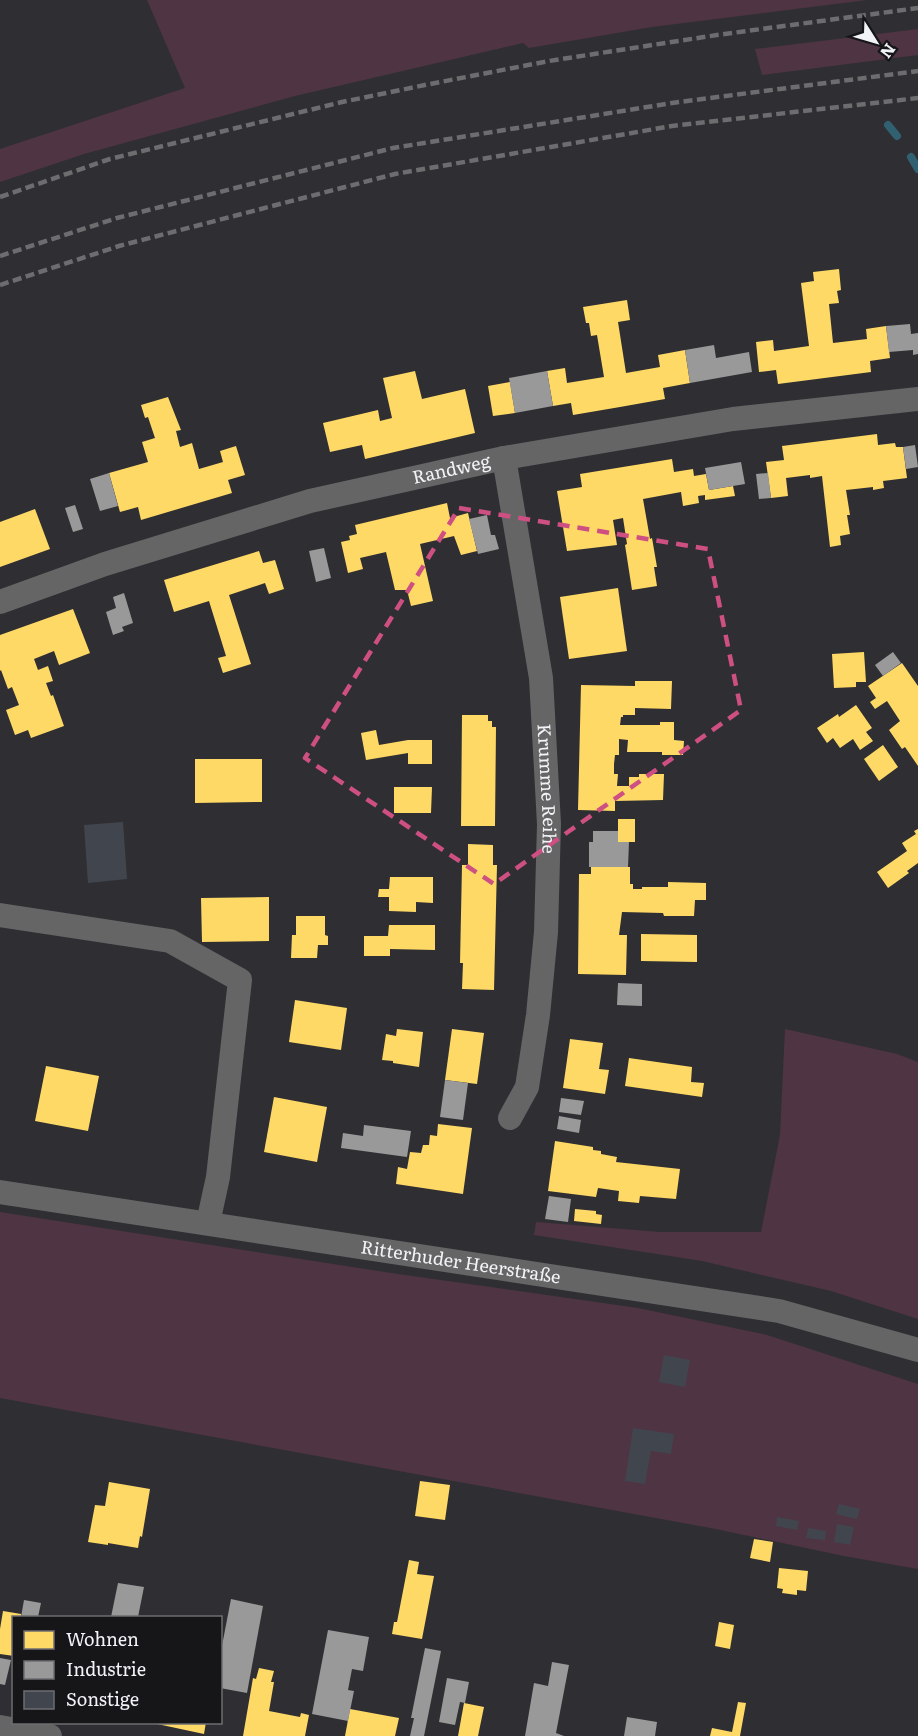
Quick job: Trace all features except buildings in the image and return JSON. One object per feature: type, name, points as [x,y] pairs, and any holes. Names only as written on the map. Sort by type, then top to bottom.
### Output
[{"type":"street","name":"Randweg","points":[[0,602],[105,564],[310,501],[504,458],[733,419],[918,399]]},
{"type":"street","name":"Krumme Reihe","points":[[504,458],[541,678],[549,824],[546,932],[538,1015],[527,1087],[510,1118]]},
{"type":"street","points":[[0,915],[170,941],[240,980],[218,1177],[208,1223]]},
{"type":"street","name":"Ritterhuder Heerstraße","points":[[0,1192],[779,1311],[918,1350]]},
{"type":"street","points":[[0,1727],[50,1736]]},
{"type":"highlighted area","points":[[459,508],[708,549],[741,710],[494,884],[305,758]]},
{"type":"shaded area","points":[[147,0],[867,0],[652,27],[529,48],[523,43],[295,96],[84,154],[0,182],[0,149],[185,88]]},
{"type":"shaded area","points":[[918,29],[918,55],[762,75],[755,49]]},
{"type":"shaded area","points":[[785,1029],[897,1054],[918,1062],[918,1319],[831,1291],[702,1261],[534,1235],[536,1222],[660,1232],[761,1232],[780,1135]]},
{"type":"shaded area","points":[[0,1212],[391,1273],[638,1308],[767,1335],[918,1384],[918,1569],[716,1529],[0,1398]]},
{"type":"waterway","points":[[888,125],[897,136]]},
{"type":"waterway","points":[[911,157],[918,169]]},
{"type":"railway","points":[[0,197],[110,159],[342,102],[549,61],[717,35],[918,8]]},
{"type":"railway","points":[[0,256],[117,218],[393,148],[672,103],[918,71]]},
{"type":"railway","points":[[0,285],[119,246],[395,174],[672,126],[918,98]]}]
